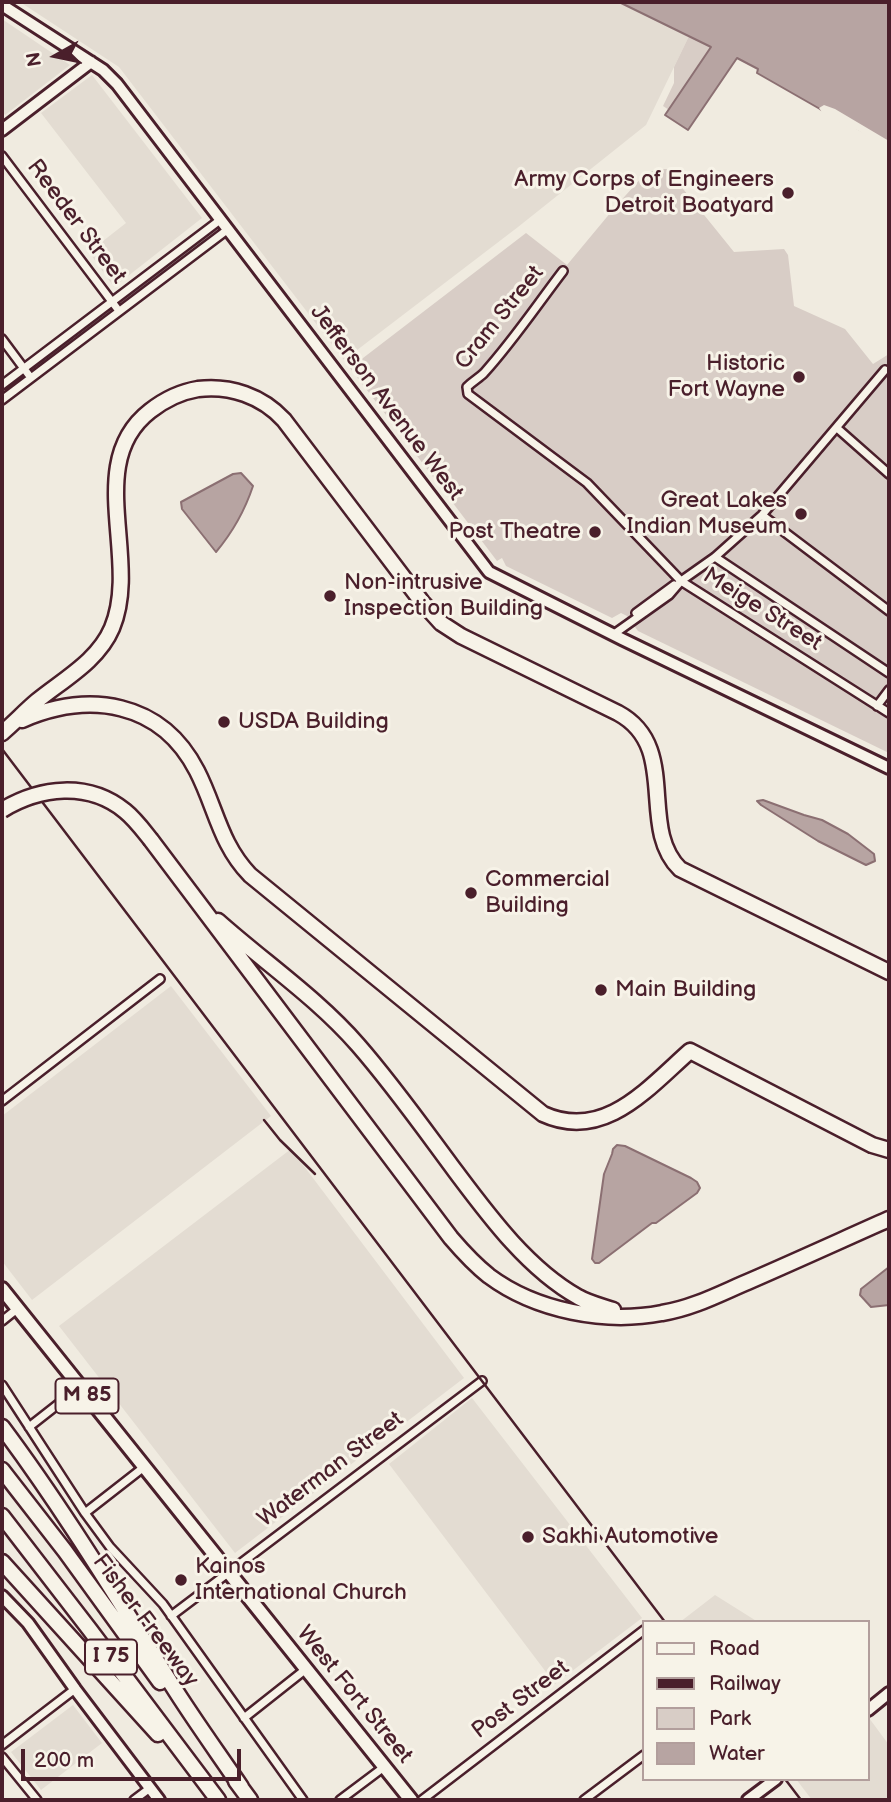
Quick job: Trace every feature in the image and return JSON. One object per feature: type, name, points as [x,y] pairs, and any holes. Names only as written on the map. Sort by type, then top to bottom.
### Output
[{"type":"highway","points":[[2,733],[93,656],[105,642],[113,626],[121,583],[116,477],[119,458],[136,424],[148,412],[180,394],[209,388],[231,390],[249,395],[271,408],[284,421],[422,602],[441,622],[461,636],[618,713],[637,726],[646,740],[653,761],[665,844],[672,860],[680,869],[889,972]]},
{"type":"highway","points":[[14,723],[55,708],[83,704],[114,707],[140,716],[166,732],[189,757],[227,844],[250,875],[543,1114],[558,1120],[576,1122],[610,1115],[632,1102],[690,1051],[872,1145],[889,1150]]},
{"type":"highway","points":[[2,810],[41,793],[68,790],[105,799],[130,815],[439,1223],[473,1262],[499,1283],[519,1294],[586,1313],[663,1313],[699,1303],[889,1219]]},
{"type":"highway","points":[[194,898],[348,1033],[485,1211],[542,1271],[583,1299],[614,1310],[643,1315]]},
{"type":"highway","points":[[2,1427],[86,1546],[174,1687],[241,1787]]},
{"type":"highway","name":"Fisher Freeway","points":[[2,1470],[250,1800]]},
{"type":"highway","name":"I 75","points":[[2,1516],[218,1800]]},
{"type":"highway","points":[[2,1562],[218,1800]]},
{"type":"main road","name":"Jefferson Avenue West","points":[[2,5],[103,69],[117,84],[489,572],[889,768]]},
{"type":"main road","points":[[2,130],[91,62]]},
{"type":"main road","name":"West Fort Street","points":[[2,1289],[411,1800]]},
{"type":"main road","points":[[2,1597],[27,1623],[159,1800]]},
{"type":"main road","points":[[870,1708],[889,1693]]},
{"type":"main road","points":[[748,1800],[773,1781]]},
{"type":"street","name":"Reeder Street","points":[[2,156],[120,311]]},
{"type":"street","points":[[2,384],[220,220]]},
{"type":"street","points":[[2,400],[227,230]]},
{"type":"street","name":"Cram Street","points":[[467,390],[469,384],[480,377],[497,357],[563,271]]},
{"type":"street","points":[[2,339],[31,378]]},
{"type":"street","points":[[614,634],[669,595],[681,581],[715,557],[762,515],[885,370]]},
{"type":"street","name":"Meige Street","points":[[467,390],[471,397],[587,482],[681,581],[889,713]]},
{"type":"street","points":[[837,428],[889,474]]},
{"type":"street","points":[[762,515],[889,611]]},
{"type":"street","points":[[715,557],[889,673]]},
{"type":"street","points":[[877,706],[889,690]]},
{"type":"street","points":[[2,1101],[160,979]]},
{"type":"street","points":[[2,1321],[17,1308]]},
{"type":"street","name":"Waterman Street","points":[[171,1616],[482,1381]]},
{"type":"street","points":[[2,1385],[85,1513],[110,1546],[163,1604],[303,1800]]},
{"type":"street","points":[[29,1427],[80,1387]]},
{"type":"street","points":[[85,1513],[145,1467]]},
{"type":"street","name":"Post Street","points":[[422,1800],[642,1632]]},
{"type":"street","points":[[244,1718],[306,1670]]},
{"type":"street","points":[[2,1745],[75,1689]]},
{"type":"street","points":[[584,1800],[642,1756]]},
{"type":"street","points":[[2,1757],[37,1800]]},
{"type":"street","points":[[340,1800],[384,1767]]},
{"type":"street","points":[[134,1800],[150,1788]]},
{"type":"shaded area","points":[[20,2],[619,2],[689,36],[646,125],[344,360],[119,67]]},
{"type":"shaded area","points":[[2,19],[70,65],[5,115],[2,110]]},
{"type":"shaded area","points":[[92,75],[202,218],[114,287],[89,252],[126,223],[41,113]]},
{"type":"shaded area","points":[[171,986],[271,1116],[32,1300],[2,1261],[2,1116]]},
{"type":"shaded area","points":[[291,1149],[464,1378],[235,1553],[59,1326]]},
{"type":"shaded area","name":"Sakhi Automotive","points":[[472,1398],[642,1618],[555,1684],[389,1464]]},
{"type":"shaded area","points":[[715,1595],[755,1620],[683,1620]]},
{"type":"shaded area","points":[[73,1705],[102,1743],[41,1790],[11,1752]]},
{"type":"shaded area","points":[[870,1719],[889,1745],[889,1800],[812,1800],[798,1781],[870,1781]]},
{"type":"green space","points":[[689,36],[712,47],[694,74],[672,120],[665,115],[669,110],[663,106],[674,83],[674,67]]},
{"type":"green space","points":[[667,169],[734,252],[784,249],[788,255],[794,306],[845,329],[873,364],[889,354],[889,753],[638,631],[627,616],[621,613],[612,618],[506,566],[502,558],[497,561],[408,444],[410,437],[397,423],[393,424],[350,368],[526,233],[567,265],[644,175]]},
{"type":"water","points":[[619,2],[889,2],[889,145],[757,73],[758,69],[737,58],[688,130],[665,115],[711,47]]},
{"type":"water","points":[[241,473],[253,486],[238,521],[216,552],[182,509],[181,502],[233,474]]},
{"type":"water","points":[[763,800],[822,820],[848,834],[874,854],[875,861],[866,865],[818,841],[757,801]]},
{"type":"water","points":[[617,1145],[625,1146],[691,1178],[700,1188],[656,1223],[652,1223],[599,1263],[595,1263],[592,1259],[604,1174]]},
{"type":"water","points":[[889,1267],[889,1305],[871,1307],[860,1295],[861,1289]]},
{"type":"pier","points":[[824,105],[889,141],[889,149],[824,115],[819,108]]},
{"type":"railway","points":[[2,749],[663,1620]]},
{"type":"railway","points":[[264,1120],[280,1140],[315,1174]]},
{"type":"railway","points":[[787,1781],[801,1800]]},
{"type":"place","name":"Army Corps of Engineers Detroit Boatyard","points":[[788,193]]},
{"type":"place","name":"Historic Fort Wayne","points":[[799,377]]},
{"type":"place","name":"Great Lakes Indian Museum","points":[[801,514]]},
{"type":"place","name":"Post Theatre","points":[[595,532]]},
{"type":"place","name":"Non-intrusive Inspection Building","points":[[330,596]]},
{"type":"place","name":"USDA Building","points":[[224,722]]},
{"type":"place","name":"Commercial Building","points":[[471,893]]},
{"type":"place","name":"Main Building","points":[[601,990]]},
{"type":"place","name":"Sakhi Automotive","points":[[528,1537]]},
{"type":"place","name":"Kainos International Church","points":[[181,1580]]}]
